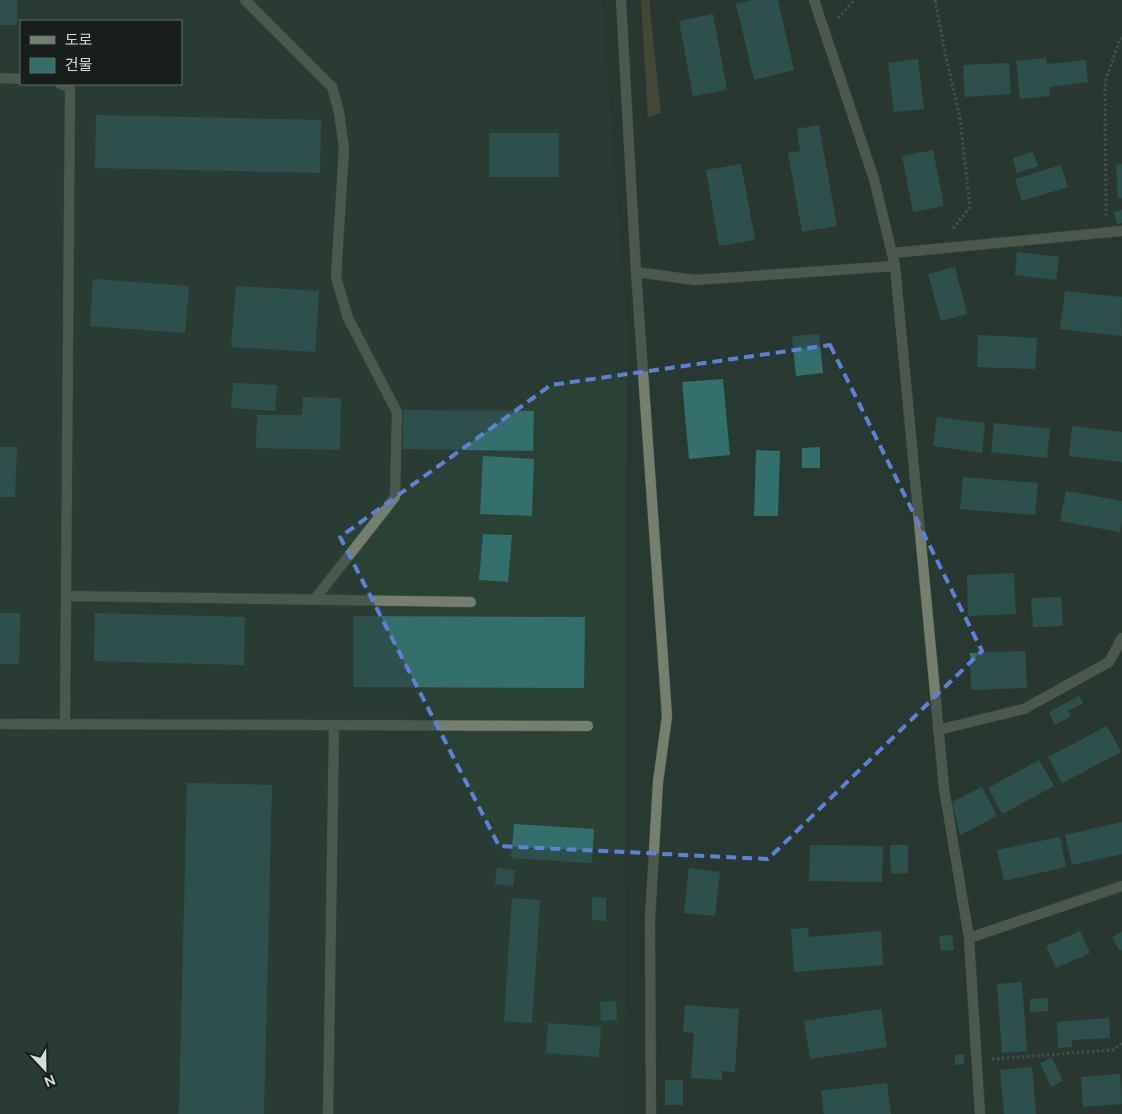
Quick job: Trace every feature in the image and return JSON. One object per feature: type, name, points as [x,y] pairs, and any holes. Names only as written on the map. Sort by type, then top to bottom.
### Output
[{"type":"street","points":[[245,0],[332,87],[339,112],[344,149],[336,276],[348,318],[397,412],[395,497],[314,600]]},
{"type":"street","points":[[621,0],[636,272],[667,716],[658,782],[650,918],[651,1114]]},
{"type":"street","points":[[814,0],[874,179],[896,266],[944,788],[969,938],[980,1114]]},
{"type":"street","points":[[0,78],[20,79]]},
{"type":"street","points":[[63,85],[70,87],[66,724]]},
{"type":"street","points":[[892,253],[1122,231]]},
{"type":"street","points":[[636,272],[695,280],[896,266]]},
{"type":"street","points":[[66,596],[471,602]]},
{"type":"street","points":[[938,730],[1024,709],[1109,662],[1122,638]]},
{"type":"street","points":[[0,724],[588,726]]},
{"type":"street","points":[[328,1114],[334,725]]},
{"type":"street","points":[[969,938],[1122,886]]},
{"type":"path","points":[[935,0],[960,118],[970,207],[939,248]]},
{"type":"path","points":[[1106,233],[1105,82],[1120,39],[1122,38]]},
{"type":"path","points":[[976,1060],[1113,1050],[1122,1043]]},
{"type":"highlighted area","points":[[830,345],[982,651],[768,859],[499,846],[340,537],[551,385]]},
{"type":"shaded area","points":[[0,0],[601,0],[627,330],[624,1114],[0,1114]]},
{"type":"shaded area","points":[[641,0],[649,0],[661,113],[648,117]]},
{"type":"building","points":[[0,0],[17,0],[17,25],[0,25]]},
{"type":"building","points":[[753,0],[778,0],[794,70],[754,80],[736,4]]},
{"type":"building","points":[[713,14],[727,90],[693,96],[679,21]]},
{"type":"building","points":[[1046,58],[1047,64],[1086,60],[1088,82],[1049,87],[1050,96],[1020,99],[1016,61]]},
{"type":"building","points":[[918,59],[924,109],[894,112],[888,63]]},
{"type":"building","points":[[1009,63],[1011,94],[965,97],[963,65]]},
{"type":"building","points":[[96,115],[321,120],[320,173],[95,168]]},
{"type":"building","points":[[819,125],[837,226],[802,232],[788,153],[800,151],[797,129]]},
{"type":"building","points":[[489,133],[559,133],[559,177],[489,177]]},
{"type":"building","points":[[933,150],[944,206],[913,212],[902,156]]},
{"type":"building","points":[[1033,152],[1038,166],[1017,173],[1013,158]]},
{"type":"building","points":[[741,164],[755,240],[719,246],[706,170]]},
{"type":"building","points":[[1122,164],[1122,198],[1118,198],[1116,165]]},
{"type":"building","points":[[1061,165],[1068,187],[1022,201],[1015,179]]},
{"type":"building","points":[[1122,210],[1122,223],[1117,224],[1114,212]]},
{"type":"building","points":[[1017,252],[1059,257],[1056,280],[1015,275]]},
{"type":"building","points":[[955,267],[967,314],[941,321],[928,274]]},
{"type":"building","points":[[93,279],[189,286],[185,333],[90,326]]},
{"type":"building","points":[[236,286],[319,291],[315,352],[231,347]]},
{"type":"building","points":[[1065,291],[1122,297],[1121,336],[1060,329]]},
{"type":"building","points":[[819,334],[823,373],[796,376],[792,336]]},
{"type":"building","points":[[978,335],[1037,338],[1035,369],[977,367]]},
{"type":"building","points":[[723,379],[730,455],[689,459],[682,382]]},
{"type":"building","points":[[233,383],[277,385],[275,411],[231,408]]},
{"type":"building","points":[[303,397],[341,398],[340,450],[256,448],[257,415],[302,415]]},
{"type":"building","points":[[403,410],[534,411],[533,451],[403,449]]},
{"type":"building","points":[[937,417],[985,423],[982,453],[933,446]]},
{"type":"building","points":[[994,423],[1050,429],[1047,458],[991,452]]},
{"type":"building","points":[[1072,426],[1122,432],[1122,462],[1069,456]]},
{"type":"building","points":[[0,447],[17,447],[15,497],[0,497]]},
{"type":"building","points":[[820,447],[820,468],[802,468],[802,448]]},
{"type":"building","points":[[756,450],[780,451],[778,516],[754,516]]},
{"type":"building","points":[[483,456],[534,459],[532,516],[480,514]]},
{"type":"building","points":[[963,477],[1038,483],[1035,515],[960,509]]},
{"type":"building","points":[[1066,491],[1122,501],[1120,532],[1060,521]]},
{"type":"building","points":[[483,534],[512,535],[508,582],[479,580]]},
{"type":"building","points":[[1014,573],[1016,614],[968,616],[967,575]]},
{"type":"building","points":[[1061,597],[1063,626],[1033,627],[1031,598]]},
{"type":"building","points":[[0,613],[20,613],[19,664],[0,664]]},
{"type":"building","points":[[95,613],[245,617],[244,665],[94,661]]},
{"type":"building","points":[[353,616],[585,617],[584,688],[353,687]]},
{"type":"building","points":[[1025,651],[1027,688],[971,690],[970,653]]},
{"type":"building","points":[[1079,696],[1083,703],[1068,711],[1071,716],[1055,725],[1049,712]]},
{"type":"building","points":[[1107,726],[1121,752],[1062,783],[1048,757]]},
{"type":"building","points":[[1039,760],[1054,786],[1002,814],[988,788]]},
{"type":"building","points":[[187,783],[272,785],[264,1114],[179,1114]]},
{"type":"building","points":[[982,787],[997,816],[960,835],[952,802]]},
{"type":"building","points":[[1122,822],[1122,854],[1072,865],[1065,835]]},
{"type":"building","points":[[514,824],[594,829],[592,863],[511,858]]},
{"type":"building","points":[[1060,837],[1066,867],[1004,881],[997,850]]},
{"type":"building","points":[[810,845],[883,846],[882,882],[809,881]]},
{"type":"building","points":[[890,845],[908,845],[908,873],[891,874]]},
{"type":"building","points":[[497,868],[515,870],[513,886],[495,884]]},
{"type":"building","points":[[689,868],[720,872],[715,916],[684,913]]},
{"type":"building","points":[[592,897],[606,898],[606,921],[592,920]]},
{"type":"building","points":[[512,898],[540,900],[532,1023],[504,1021]]},
{"type":"building","points":[[808,928],[809,937],[881,931],[883,965],[794,972],[791,929]]},
{"type":"building","points":[[1080,931],[1090,953],[1056,968],[1046,946]]},
{"type":"building","points":[[1122,932],[1122,950],[1120,951],[1112,937]]},
{"type":"building","points":[[952,935],[954,950],[941,951],[939,936]]},
{"type":"building","points":[[1022,982],[1027,1051],[1002,1053],[997,984]]},
{"type":"building","points":[[1048,998],[1048,1011],[1030,1012],[1030,999]]},
{"type":"building","points":[[616,1001],[617,1020],[601,1021],[600,1002]]},
{"type":"building","points":[[685,1005],[739,1009],[735,1072],[722,1071],[722,1080],[691,1078],[694,1033],[683,1032]]},
{"type":"building","points":[[881,1009],[887,1047],[810,1059],[804,1021]]},
{"type":"building","points":[[1109,1018],[1110,1038],[1072,1040],[1072,1047],[1058,1048],[1057,1022]]},
{"type":"building","points":[[548,1023],[601,1027],[599,1057],[546,1053]]},
{"type":"building","points":[[964,1054],[964,1064],[955,1065],[955,1055]]},
{"type":"building","points":[[1052,1058],[1063,1081],[1051,1087],[1040,1063]]},
{"type":"building","points":[[1032,1067],[1036,1114],[1004,1114],[1000,1070]]},
{"type":"building","points":[[1120,1074],[1122,1104],[1083,1107],[1081,1077]]},
{"type":"building","points":[[665,1080],[683,1080],[683,1105],[665,1105]]},
{"type":"building","points":[[887,1083],[891,1114],[824,1114],[821,1091]]}]
